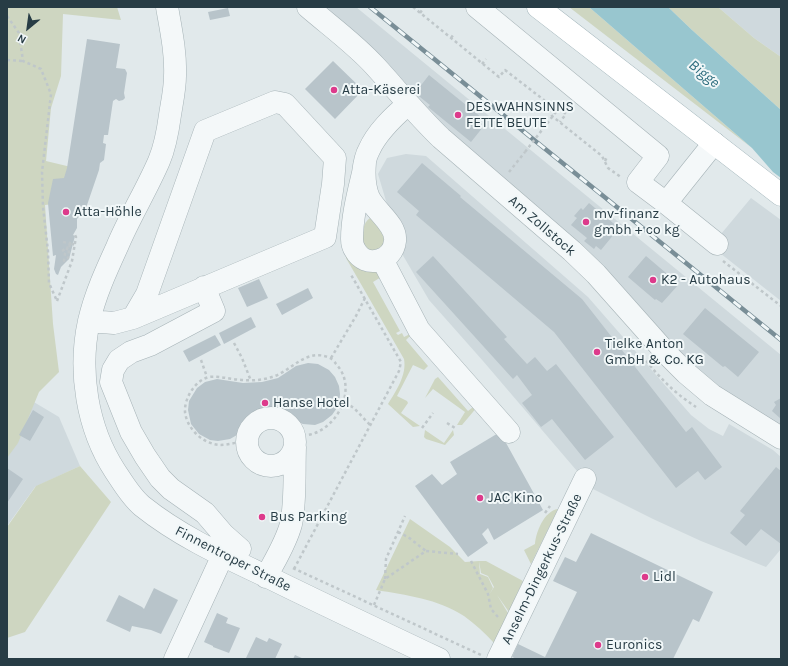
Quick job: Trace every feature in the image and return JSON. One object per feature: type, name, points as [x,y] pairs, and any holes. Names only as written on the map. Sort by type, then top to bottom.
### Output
[{"type":"main road","points":[[538,7],[781,195]]},
{"type":"street","name":"Finnentroper Straße","points":[[167,7],[174,54],[175,77],[168,129],[160,160],[106,270],[89,321],[85,365],[86,396],[102,448],[108,461],[124,485],[140,504],[174,530],[279,574],[439,659]]},
{"type":"street","name":"Am Zollstock","points":[[308,7],[360,50],[375,65],[408,104],[441,138],[572,251],[596,274],[668,356],[686,373],[712,395],[781,438]]},
{"type":"street","points":[[477,7],[658,156],[638,182],[666,204],[718,250]]},
{"type":"street","points":[[89,321],[114,323],[133,318],[325,237],[333,184],[335,158],[285,104],[275,102],[206,131],[147,294],[133,318]]},
{"type":"street","points":[[365,162],[366,185],[369,197],[374,207],[389,224],[395,236],[394,245],[390,254],[377,261],[368,261],[358,255],[352,240],[353,225],[365,162],[369,149],[377,137],[392,119],[408,104]]},
{"type":"street","points":[[666,204],[714,143]]},
{"type":"street","points":[[353,225],[358,215],[366,208],[377,214],[389,224]]},
{"type":"street","points":[[382,259],[419,330],[509,432]]},
{"type":"street","points":[[175,659],[231,553],[223,534],[205,513],[171,489],[160,478],[145,456],[132,432],[111,382],[113,370],[119,360],[131,352],[150,345],[214,311],[204,287]]},
{"type":"street","points":[[260,465],[263,465],[256,461],[248,448],[247,440],[249,432],[253,426],[259,421],[267,418],[275,418],[289,425],[293,432],[295,442],[293,500],[291,520],[279,574]]},
{"type":"street","points":[[260,465],[282,464],[293,454],[295,442]]},
{"type":"street","points":[[260,465],[278,471],[286,478],[293,500]]},
{"type":"street","name":"Anselm-Dingerkus-Straße","points":[[491,658],[513,628],[585,479]]},
{"type":"path","points":[[413,7],[499,78],[505,70],[544,100],[552,116],[602,156],[608,168],[626,182]]},
{"type":"path","points":[[420,13],[423,9]]},
{"type":"path","points":[[7,16],[20,33],[23,61]]},
{"type":"path","points":[[451,38],[454,34]]},
{"type":"path","points":[[7,60],[23,61],[41,69],[51,94],[42,172],[43,207],[48,251],[49,283],[57,301],[72,261],[76,237],[74,233]]},
{"type":"path","points":[[482,64],[486,60]]},
{"type":"path","points":[[497,186],[560,108],[566,114],[560,122]]},
{"type":"path","points":[[605,161],[608,158]]},
{"type":"path","points":[[63,242],[75,245]]},
{"type":"path","points":[[70,244],[68,258],[64,261],[65,253],[70,244]]},
{"type":"path","points":[[62,251],[68,247]]},
{"type":"path","points":[[718,250],[781,306]]},
{"type":"path","points":[[346,267],[401,362],[396,380],[371,426],[279,574],[374,605],[491,658]]},
{"type":"path","points":[[330,358],[356,316],[365,298]]},
{"type":"path","points":[[234,343],[251,381]]},
{"type":"path","points":[[247,440],[220,445],[208,442],[196,435],[190,427],[185,412],[186,402],[191,391],[207,377],[222,377],[251,381],[260,380],[280,374],[300,360],[314,355],[330,358],[340,367],[345,378],[345,391],[339,412],[328,426],[317,434],[295,442]]},
{"type":"path","points":[[201,360],[207,377]]},
{"type":"path","points":[[342,401],[354,408],[371,426]]},
{"type":"path","points":[[422,428],[433,413]]},
{"type":"path","points":[[447,423],[455,428]]},
{"type":"path","points":[[374,605],[386,580],[386,559],[405,516]]},
{"type":"path","points":[[398,532],[408,537],[426,551],[458,554]]},
{"type":"path","points":[[386,580],[426,551]]},
{"type":"path","points":[[471,561],[488,594],[491,610],[500,620],[513,628]]},
{"type":"shaded area","points":[[323,7],[356,7],[781,355],[781,426],[720,388],[696,371],[656,327],[622,286],[600,264],[426,110]]},
{"type":"shaded area","points":[[718,7],[781,7],[781,57],[754,38]]},
{"type":"shaded area","points":[[406,154],[426,156],[588,297],[691,415],[709,429],[723,436],[729,424],[773,450],[781,457],[781,549],[766,567],[701,541],[593,489],[577,471],[429,300],[401,252],[403,233],[386,201],[378,174],[387,158]]},
{"type":"shaded area","points":[[751,198],[781,220],[781,301],[711,246]]},
{"type":"shaded area","points":[[27,398],[59,417],[80,466],[35,487],[7,526],[7,437]]},
{"type":"green space","points":[[7,7],[117,7],[121,20],[63,14],[61,76],[51,108],[46,161],[71,167],[69,202],[45,205],[53,324],[59,372],[39,392],[18,443],[7,458]]},
{"type":"green space","points":[[569,7],[589,7],[752,148]]},
{"type":"green space","points":[[668,7],[718,7],[754,38],[781,57],[781,110],[692,30]]},
{"type":"green space","points":[[370,218],[378,223],[386,241],[377,251],[369,250],[363,243],[364,226]]},
{"type":"green space","points":[[346,240],[371,269],[383,276],[373,282],[400,331],[396,333],[398,335],[402,333],[404,337],[414,332],[406,340],[428,366],[424,370],[413,365],[397,396],[408,403],[401,413],[420,426],[413,427],[388,404],[402,377],[405,365],[404,359],[346,258]]},
{"type":"green space","points":[[438,377],[468,411],[477,404],[478,406],[462,425],[457,425],[465,412],[433,389],[425,398],[435,379]]},
{"type":"green space","points":[[425,430],[444,443],[453,430],[454,435],[445,445],[426,439],[424,437]]},
{"type":"green space","points":[[80,466],[111,502],[25,632],[7,638],[7,527],[36,486]]},
{"type":"green space","points":[[558,509],[531,564],[524,550],[535,544],[539,528],[545,518],[553,511]]},
{"type":"green space","points":[[410,519],[450,547],[465,562],[479,561],[486,561],[523,581],[509,612],[497,595],[508,613],[494,643],[464,616],[444,605],[422,598],[376,590]],"holes":[[[479,561],[481,573],[488,576],[494,587],[489,595],[493,588],[488,577],[480,574]]]},
{"type":"water","name":"Bigge","points":[[589,7],[668,7],[781,110],[781,178],[773,172],[752,148]]},
{"type":"building","points":[[228,8],[230,16],[210,20],[208,12]]},
{"type":"building","points":[[87,39],[120,44],[116,68],[125,69],[127,73],[124,93],[125,98],[119,101],[116,99],[113,101],[108,135],[104,135],[103,143],[106,144],[104,160],[100,163],[86,208],[77,219],[77,228],[73,235],[75,236],[69,259],[61,267],[58,275],[54,269],[56,255],[53,256],[48,203],[53,179],[64,178],[67,168]]},
{"type":"building","name":"Atta-Käserei","points":[[333,61],[363,90],[335,119],[305,89]]},
{"type":"building","name":"DES WAHNSINNS FETTE BEUTE","points":[[429,75],[487,122],[471,142],[428,107],[430,105],[415,93]]},
{"type":"building","points":[[422,163],[461,196],[460,197],[582,299],[686,432],[692,427],[722,467],[705,480],[698,471],[676,488],[554,332],[416,215],[419,211],[397,192]]},
{"type":"building","points":[[589,203],[619,228],[601,250],[596,246],[594,249],[584,241],[587,238],[571,225],[577,218],[574,216],[581,208],[583,210]]},
{"type":"building","points":[[433,256],[507,337],[504,339],[527,364],[535,357],[547,371],[556,364],[614,437],[585,460],[552,419],[541,427],[522,403],[532,395],[517,375],[513,379],[416,272]]},
{"type":"building","name":"K2 - Autohaus","points":[[646,256],[679,284],[662,303],[656,299],[655,300],[628,277]]},
{"type":"building","points":[[259,279],[268,298],[247,307],[238,288]]},
{"type":"building","points":[[308,288],[313,298],[282,315],[276,304]]},
{"type":"building","points":[[705,308],[759,352],[738,377],[725,366],[723,367],[683,334]]},
{"type":"building","points":[[251,317],[256,327],[224,344],[219,333]]},
{"type":"building","points":[[215,335],[221,345],[189,362],[183,351]]},
{"type":"building","points":[[308,363],[318,364],[329,370],[335,377],[339,386],[339,405],[332,415],[323,422],[315,425],[303,424],[292,420],[283,411],[276,408],[264,407],[251,415],[245,427],[237,435],[230,439],[218,441],[210,440],[199,434],[191,424],[188,410],[189,401],[197,388],[205,382],[217,379],[243,383],[262,382],[278,378],[296,366]]},
{"type":"building","points":[[781,398],[781,419],[772,411],[776,405],[774,402]]},
{"type":"building","points":[[33,410],[44,417],[30,441],[19,435]]},
{"type":"building","name":"JAC Kino","points":[[500,432],[543,510],[494,540],[488,528],[482,534],[488,543],[468,557],[415,486],[432,474],[442,485],[457,474],[450,462]]},
{"type":"building","points":[[776,467],[781,471],[781,544],[761,529],[746,546],[730,533],[745,515],[740,511]]},
{"type":"building","points":[[7,468],[23,479],[7,503]]},
{"type":"building","points":[[591,533],[713,592],[699,622],[693,619],[673,659],[517,659],[512,657],[518,644],[545,657],[577,592],[553,581],[565,557],[576,562]]},
{"type":"building","points":[[154,588],[178,600],[161,634],[132,626],[130,632],[106,621],[119,595],[144,609]]},
{"type":"building","points":[[217,613],[228,618],[226,623],[240,628],[229,653],[204,642]]},
{"type":"building","points":[[256,637],[267,642],[269,638],[282,644],[275,659],[246,658]]},
{"type":"building","points":[[295,655],[304,659],[293,659]]},
{"type":"railway","points":[[370,7],[781,340]]},
{"type":"place","name":"Atta-Käserei","points":[[334,90]]},
{"type":"place","name":"DES WAHNSINNS FETTE BEUTE","points":[[458,115]]},
{"type":"place","name":"Atta-Höhle","points":[[66,212]]},
{"type":"place","name":"mv-finanz gmbh + co kg","points":[[586,222]]},
{"type":"place","name":"K2 - Autohaus","points":[[653,280]]},
{"type":"place","name":"Tielke Anton GmbH & Co. KG","points":[[597,352]]},
{"type":"place","name":"Hanse Hotel","points":[[265,403]]},
{"type":"place","name":"JAC Kino","points":[[480,498]]},
{"type":"place","name":"Bus Parking","points":[[262,517]]},
{"type":"place","name":"Lidl","points":[[645,577]]},
{"type":"place","name":"Euronics","points":[[598,645]]}]
